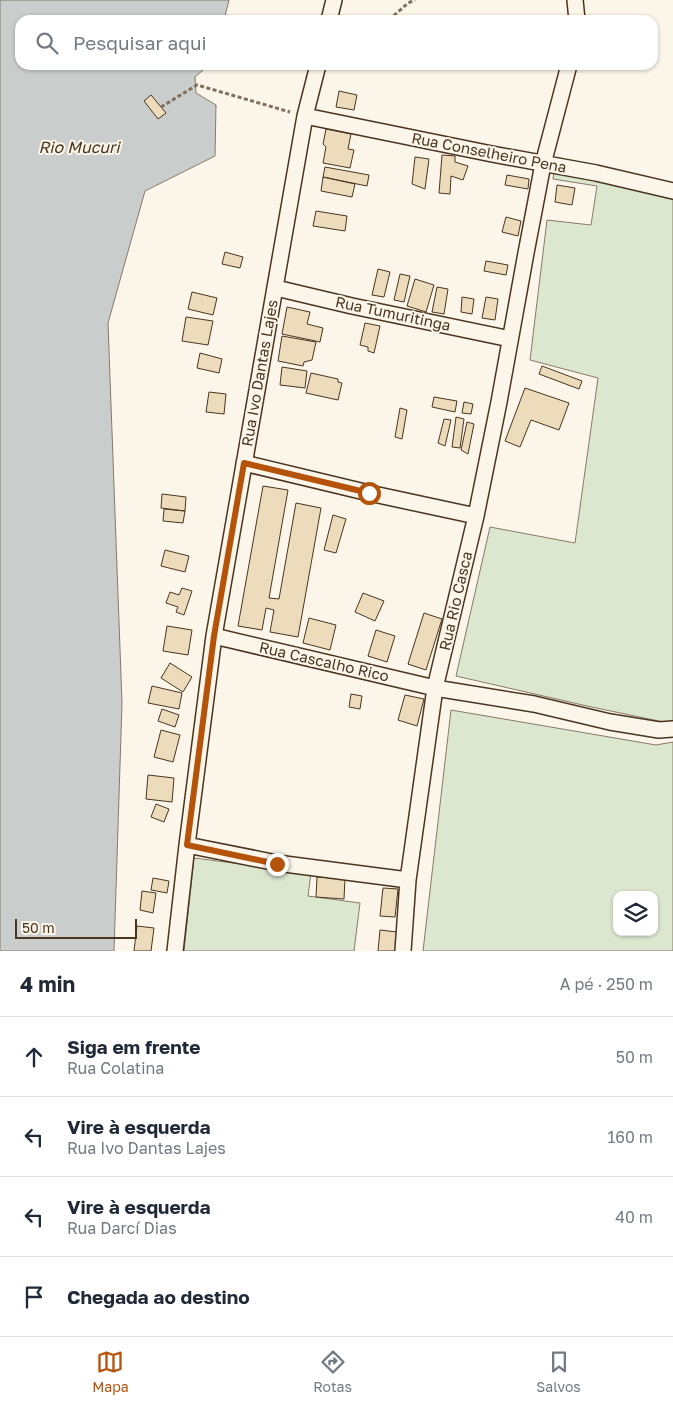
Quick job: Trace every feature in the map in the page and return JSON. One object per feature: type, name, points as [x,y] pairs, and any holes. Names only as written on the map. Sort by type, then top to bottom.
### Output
[{"type":"street","points":[[330,15],[334,0]]},
{"type":"street","points":[[575,0],[576,15]]},
{"type":"street","name":"Rua Ivo Dantas Lajes","points":[[175,951],[214,636],[305,116],[317,70]]},
{"type":"street","name":"Rua Rio Casca","points":[[402,951],[408,880],[435,688],[476,516],[543,164],[568,70]]},
{"type":"street","name":"Rua Conselheiro Pena","points":[[305,116],[543,164],[603,174],[673,191]]},
{"type":"street","name":"Rua Tumuritinga","points":[[276,288],[510,339]]},
{"type":"street","points":[[244,463],[476,516]]},
{"type":"street","name":"Rua Cascalho Rico","points":[[214,636],[435,688],[534,704],[610,722],[659,730],[673,729]]},
{"type":"street","points":[[187,845],[277,864],[408,880]]},
{"type":"path","points":[[395,15],[408,3],[415,0]]},
{"type":"path","points":[[160,107],[197,85],[305,116]]},
{"type":"green space","points":[[554,171],[673,197],[673,724],[456,676],[490,527],[575,543],[598,378],[530,360],[547,220],[591,225],[597,186],[553,179]]},
{"type":"green space","points":[[451,710],[656,745],[673,742],[673,951],[423,951]]},
{"type":"green space","points":[[194,858],[311,873],[308,896],[360,903],[354,951],[184,951]]},
{"type":"water","name":"Rio Mucuri","points":[[0,0],[229,0],[225,15],[15,15],[15,70],[203,70],[195,77],[196,93],[216,105],[215,156],[145,191],[108,323],[122,703],[114,951],[0,951]]},
{"type":"building","points":[[339,91],[357,95],[354,110],[336,107]]},
{"type":"building","points":[[151,95],[166,113],[158,119],[144,101]]},
{"type":"building","points":[[326,129],[351,134],[348,149],[354,150],[350,168],[323,163],[326,147],[323,144]]},
{"type":"building","points":[[442,155],[455,156],[455,162],[468,166],[463,180],[451,176],[450,194],[439,193]]},
{"type":"building","points":[[415,157],[429,159],[425,189],[412,184]]},
{"type":"building","points":[[325,167],[369,175],[367,186],[323,177]]},
{"type":"building","points":[[507,175],[529,179],[528,189],[505,185]]},
{"type":"building","points":[[323,177],[355,184],[352,197],[321,191]]},
{"type":"building","points":[[557,185],[575,188],[572,205],[555,202]]},
{"type":"building","points":[[316,211],[347,216],[345,231],[313,226]]},
{"type":"building","points":[[506,217],[521,221],[518,236],[502,232]]},
{"type":"building","points":[[225,252],[243,257],[240,268],[222,264]]},
{"type":"building","points":[[486,261],[508,265],[506,275],[484,271]]},
{"type":"building","points":[[378,269],[390,272],[384,297],[372,295]]},
{"type":"building","points":[[400,274],[410,276],[404,302],[394,300]]},
{"type":"building","points":[[415,279],[434,285],[426,312],[407,306]]},
{"type":"building","points":[[437,287],[448,289],[444,314],[432,312]]},
{"type":"building","points":[[192,292],[217,298],[213,315],[188,309]]},
{"type":"building","points":[[462,297],[474,299],[472,314],[461,312]]},
{"type":"building","points":[[486,297],[498,299],[495,320],[482,318]]},
{"type":"building","points":[[287,307],[310,312],[307,324],[323,328],[320,342],[282,334]]},
{"type":"building","points":[[186,317],[213,321],[208,345],[182,341]]},
{"type":"building","points":[[365,323],[380,326],[374,353],[368,351],[368,347],[360,345]]},
{"type":"building","points":[[282,336],[316,342],[312,360],[304,362],[303,366],[278,361]]},
{"type":"building","points":[[200,353],[222,359],[219,373],[197,368]]},
{"type":"building","points":[[542,366],[582,381],[579,389],[539,374]]},
{"type":"building","points":[[282,367],[307,371],[305,388],[280,385]]},
{"type":"building","points":[[311,373],[338,379],[338,382],[342,383],[338,400],[306,393]]},
{"type":"building","points":[[525,388],[569,403],[559,430],[531,420],[520,447],[505,441]]},
{"type":"building","points":[[209,392],[226,394],[224,414],[206,412]]},
{"type":"building","points":[[434,397],[457,401],[455,412],[432,407]]},
{"type":"building","points":[[464,402],[473,404],[471,414],[462,413]]},
{"type":"building","points":[[400,408],[407,410],[402,439],[395,437]]},
{"type":"building","points":[[456,417],[464,419],[460,448],[452,447]]},
{"type":"building","points":[[444,419],[451,420],[445,446],[438,443]]},
{"type":"building","points":[[467,422],[474,424],[468,454],[461,450]]},
{"type":"building","points":[[263,486],[288,490],[269,598],[279,599],[296,503],[321,508],[298,637],[270,632],[274,610],[266,608],[262,630],[238,626]]},
{"type":"building","points":[[162,494],[186,497],[185,511],[161,508]]},
{"type":"building","points":[[164,509],[185,511],[183,523],[163,521]]},
{"type":"building","points":[[333,515],[346,519],[336,553],[324,550]]},
{"type":"building","points":[[165,550],[189,556],[185,572],[161,566]]},
{"type":"building","points":[[182,588],[192,591],[184,615],[176,612],[178,607],[166,603],[170,592],[179,595]]},
{"type":"building","points":[[363,593],[384,601],[375,621],[355,612]]},
{"type":"building","points":[[424,613],[442,619],[426,670],[408,664]]},
{"type":"building","points":[[309,618],[336,625],[330,650],[303,643]]},
{"type":"building","points":[[167,626],[192,630],[188,655],[163,651]]},
{"type":"building","points":[[376,630],[395,636],[387,662],[368,656]]},
{"type":"building","points":[[170,663],[192,677],[183,692],[161,678]]},
{"type":"building","points":[[152,686],[182,693],[179,709],[148,703]]},
{"type":"building","points":[[351,694],[362,696],[360,709],[349,707]]},
{"type":"building","points":[[405,695],[424,699],[417,726],[398,720]]},
{"type":"building","points":[[162,709],[179,715],[175,727],[158,721]]},
{"type":"building","points":[[161,730],[180,735],[173,762],[154,757]]},
{"type":"building","points":[[148,775],[174,778],[172,802],[146,799]]},
{"type":"building","points":[[156,804],[169,809],[164,822],[151,817]]},
{"type":"building","points":[[317,877],[345,878],[344,899],[316,897]]},
{"type":"building","points":[[153,878],[169,881],[167,893],[151,890]]},
{"type":"building","points":[[383,888],[398,889],[395,917],[380,916]]},
{"type":"building","points":[[142,891],[156,893],[153,913],[140,910]]},
{"type":"building","points":[[137,926],[154,928],[151,951],[134,951]]},
{"type":"building","points":[[380,930],[397,932],[395,951],[378,951]]},
{"type":"route","points":[[277,864],[187,845],[214,636],[244,463],[369,493]]}]
